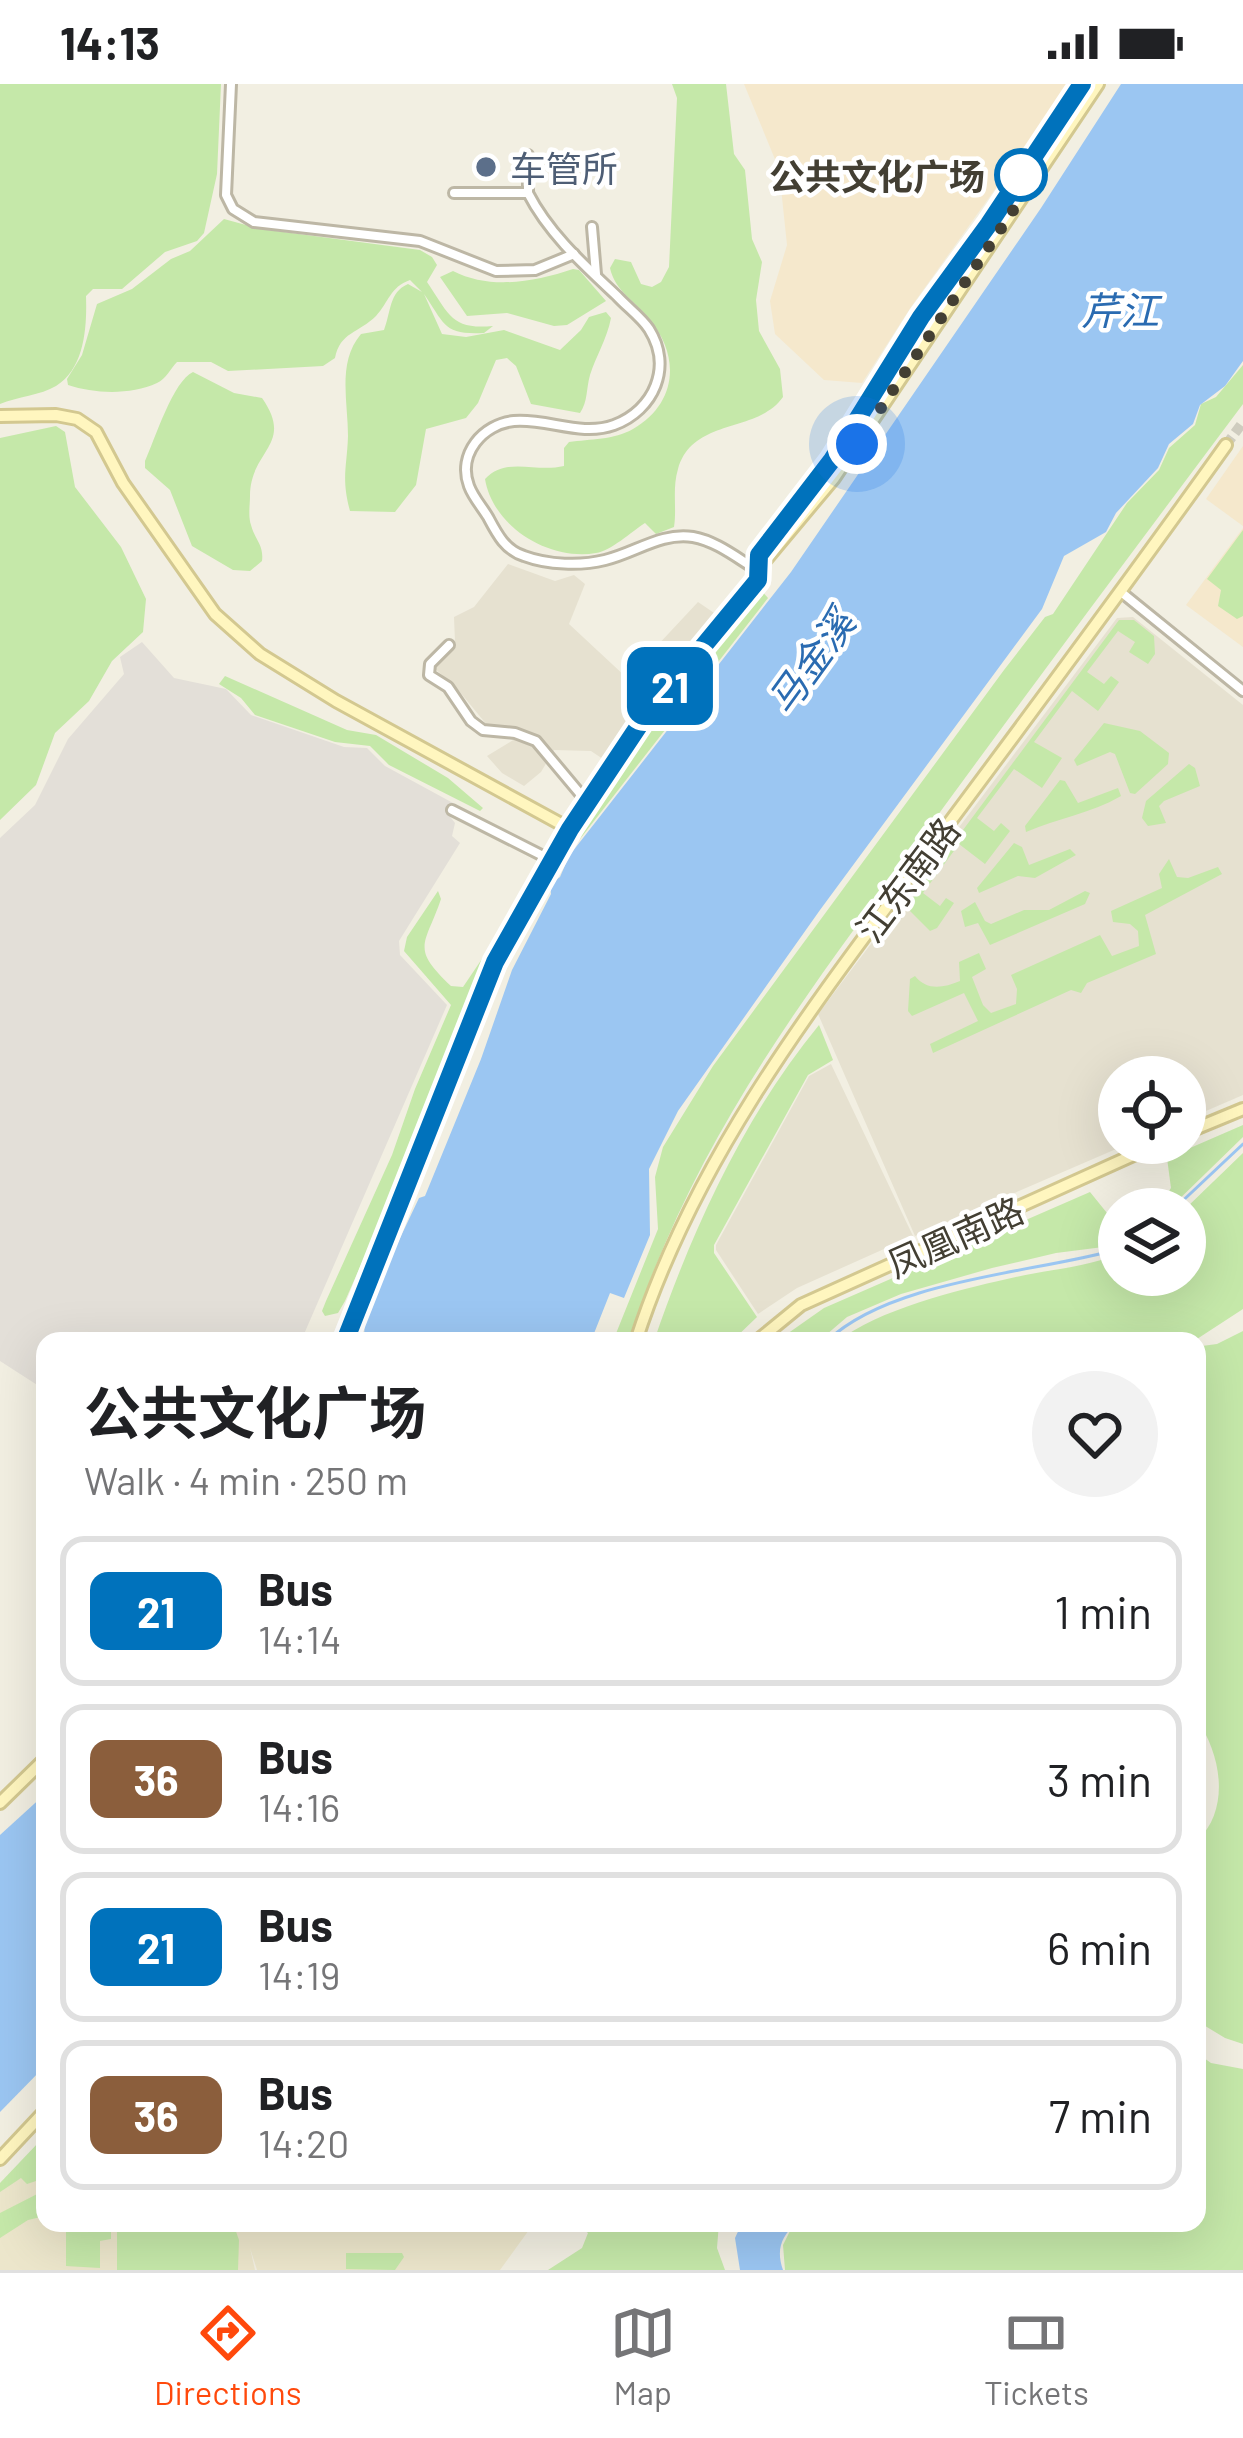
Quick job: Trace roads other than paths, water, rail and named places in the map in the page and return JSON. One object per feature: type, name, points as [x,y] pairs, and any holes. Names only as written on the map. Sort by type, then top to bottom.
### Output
[{"type":"main road","points":[[349,1332],[489,975],[551,860],[644,718],[758,580],[759,555],[832,460],[921,317],[1082,84]]},
{"type":"main road","points":[[757,571],[834,478],[1098,84]]},
{"type":"main road","points":[[0,416],[56,415],[77,419],[96,432],[123,482],[195,587],[215,614],[260,654],[570,829]]},
{"type":"main road","name":"江东南路","points":[[639,1332],[677,1235],[738,1121],[782,1052],[1226,446]]},
{"type":"main road","points":[[1206,1124],[1243,1109]]},
{"type":"main road","name":"凤凰南路","points":[[768,1332],[801,1305],[1113,1164]]},
{"type":"main road","points":[[0,1803],[36,1768]]},
{"type":"main road","points":[[0,2159],[36,2121]]},
{"type":"street","points":[[230,84],[226,195],[233,209],[254,222],[420,241],[496,271],[535,270],[574,254]]},
{"type":"street","points":[[527,155],[528,193],[552,231],[648,327],[661,372],[655,391],[633,415],[612,426],[586,429],[526,421],[496,425],[470,451],[468,484],[501,540],[524,557],[562,563],[604,561],[664,538],[690,536],[712,542],[757,571]]},
{"type":"street","points":[[454,193],[528,193]]},
{"type":"street","points":[[592,227],[596,276]]},
{"type":"street","points":[[1121,592],[1243,692]]},
{"type":"street","points":[[449,646],[430,664],[429,675],[448,687],[471,721],[483,730],[536,741],[587,802]]},
{"type":"street","points":[[452,810],[551,860]]},
{"type":"water","name":"芹江","points":[[1121,84],[1243,84],[1243,361],[1225,386],[1200,405],[1193,424],[1169,444],[1158,468],[1116,513],[1106,532],[1064,556],[1042,609],[678,1111],[649,1169],[650,1235],[624,1298],[610,1293],[595,1332],[364,1332],[365,1312],[419,1198],[425,1196],[512,970],[551,894],[550,884],[560,877],[569,856],[791,572]]},
{"type":"water","points":[[36,1802],[36,2075],[0,2112],[0,1835]]},
{"type":"water","points":[[738,2232],[788,2232],[781,2244],[783,2270],[740,2270]]},
{"type":"waterway","points":[[1196,1188],[1243,1144]]},
{"type":"waterway","points":[[839,1332],[888,1304],[926,1291],[1098,1254]]},
{"type":"tunnel","points":[[1226,445],[1243,422]]},
{"type":"place","name":"车管所","points":[[486,167]]},
{"type":"place","name":"公共文化广场","points":[[1021,175]]},
{"type":"water label","name":"马金溪","points":[[810,661]]}]
